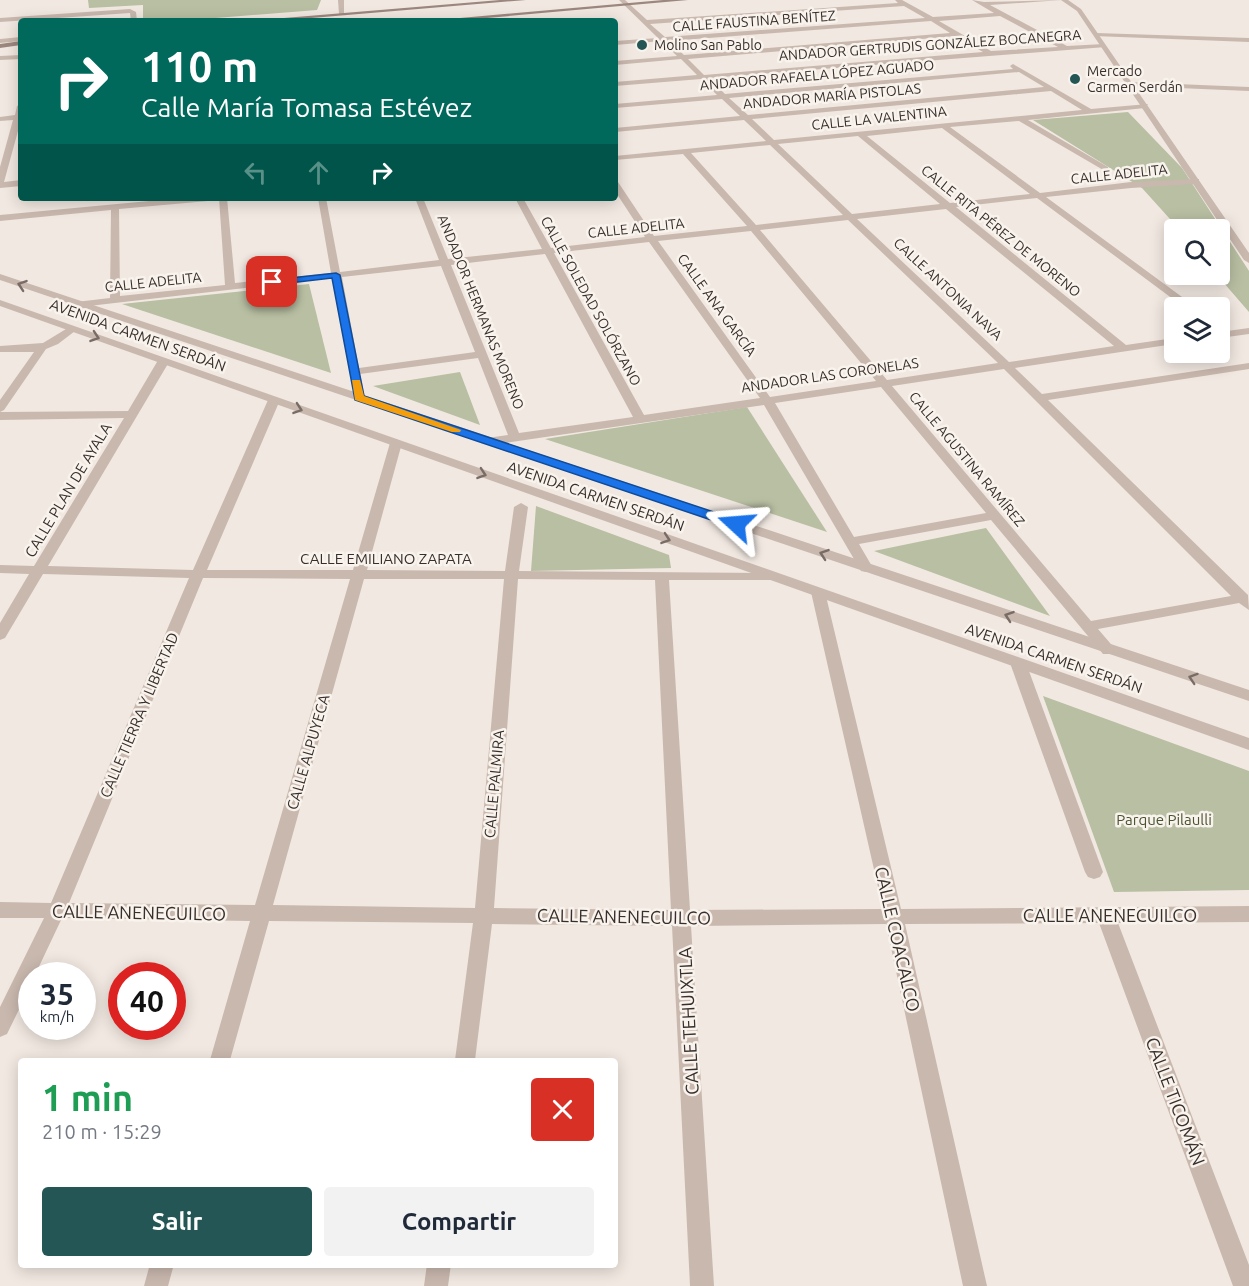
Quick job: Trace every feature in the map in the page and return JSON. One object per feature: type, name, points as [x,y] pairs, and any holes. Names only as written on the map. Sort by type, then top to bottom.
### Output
[{"type":"main road","points":[[291,18],[524,0]]},
{"type":"main road","points":[[461,18],[625,2],[685,0]]},
{"type":"main road","points":[[0,46],[18,42]]},
{"type":"street","points":[[341,0],[342,14]]},
{"type":"street","points":[[975,0],[1066,48]]},
{"type":"street","points":[[983,4],[1059,0]]},
{"type":"street","points":[[1065,0],[1079,10],[1249,260]]},
{"type":"street","points":[[1078,0],[1081,4],[1079,10]]},
{"type":"street","name":"CALLE ANTONIA NAVA","points":[[625,2],[1041,398],[1246,602]]},
{"type":"street","points":[[646,22],[902,2],[1088,110]]},
{"type":"street","points":[[33,18],[133,12],[134,18]]},
{"type":"street","name":"CALLE FAUSTINA BENÍTEZ","points":[[618,44],[1003,14]]},
{"type":"street","points":[[0,20],[18,19]]},
{"type":"street","points":[[618,63],[958,34]]},
{"type":"street","points":[[1096,35],[1249,40]]},
{"type":"street","points":[[0,40],[18,41]]},
{"type":"street","name":"ANDADOR GERTRUDIS GONZÁLEZ BOCANEGRA","points":[[618,84],[990,52],[1104,46]]},
{"type":"street","points":[[0,56],[18,54]]},
{"type":"street","name":"ANDADOR RAFAELA LÓPEZ AGUADO","points":[[618,106],[1022,70]]},
{"type":"street","points":[[1131,84],[1249,89]]},
{"type":"street","name":"ANDADOR MARÍA PISTOLAS","points":[[618,130],[1051,88]]},
{"type":"street","name":"CALLE LA VALENTINA","points":[[618,158],[1145,106]]},
{"type":"street","points":[[0,119],[18,117]]},
{"type":"street","points":[[1020,118],[1105,169]]},
{"type":"street","points":[[942,125],[1177,297]]},
{"type":"street","name":"CALLE RITA PÉREZ DE MORENO","points":[[860,134],[1124,349]]},
{"type":"street","points":[[17,135],[0,183],[18,183]]},
{"type":"street","name":"CALLE AGUSTINA RAMÍREZ","points":[[685,151],[754,228],[1108,650]]},
{"type":"street","name":"CALLE ADELITA","points":[[80,304],[1040,196],[1196,181]]},
{"type":"street","name":"CALLE ANA GARCÍA","points":[[618,189],[652,240],[767,400],[866,568]]},
{"type":"street","points":[[0,218],[166,201]]},
{"type":"street","points":[[224,201],[230,287]]},
{"type":"street","points":[[323,201],[359,398]]},
{"type":"street","name":"ANDADOR HERMANAS MORENO","points":[[420,201],[515,437]]},
{"type":"street","name":"CALLE SOLEDAD SOLÓRZANO","points":[[521,201],[640,418]]},
{"type":"street","points":[[115,207],[115,300]]},
{"type":"street","name":"AVENIDA CARMEN SERDÁN","points":[[0,277],[1249,696]]},
{"type":"street","name":"AVENIDA CARMEN SERDÁN","points":[[0,303],[1249,744]]},
{"type":"street","points":[[0,349],[41,349],[59,340],[71,328]]},
{"type":"street","points":[[1230,332],[1249,331]]},
{"type":"street","name":"ANDADOR LAS CORONELAS","points":[[491,441],[1164,343]]},
{"type":"street","points":[[0,408],[41,349]]},
{"type":"street","points":[[354,372],[481,354]]},
{"type":"street","name":"CALLE PLAN DE AYALA","points":[[0,634],[163,362]]},
{"type":"street","points":[[1041,398],[1249,366]]},
{"type":"street","name":"CALLE TIERRA Y LIBERTAD","points":[[0,1028],[57,910],[198,574],[274,400]]},
{"type":"street","points":[[0,416],[133,414]]},
{"type":"street","name":"CALLE ALPUYECA","points":[[221,1058],[396,443]]},
{"type":"street","name":"CALLE PALMIRA","points":[[465,1058],[484,914],[511,575],[521,507]]},
{"type":"street","points":[[849,542],[995,515]]},
{"type":"street","name":"CALLE EMILIANO ZAPATA","points":[[0,569],[198,574],[772,576]]},
{"type":"street","name":"CALLE TEHUIXTLA","points":[[662,576],[702,1286]]},
{"type":"street","name":"CALLE COACALCO","points":[[818,592],[894,917],[975,1286]]},
{"type":"street","points":[[1088,626],[1246,602]]},
{"type":"street","points":[[1018,663],[1094,872]]},
{"type":"street","name":"CALLE ANENECUILCO","points":[[0,910],[682,918],[1249,914]]},
{"type":"street","name":"CALLE TICOMÁN","points":[[1106,915],[1245,1286]]},
{"type":"street","points":[[156,1286],[161,1268]]},
{"type":"street","points":[[436,1286],[438,1268]]},
{"type":"green space","points":[[88,0],[321,0],[317,10],[216,18],[143,18],[143,5],[89,8]]},
{"type":"green space","points":[[1128,112],[1182,168],[1215,219],[1170,219],[1142,188],[1033,120]]},
{"type":"green space","points":[[1230,242],[1249,271],[1249,312],[1226,285],[1230,285]]},
{"type":"green space","points":[[309,284],[331,373],[122,304]]},
{"type":"green space","points":[[460,372],[480,425],[373,386]]},
{"type":"green space","points":[[747,407],[827,532],[545,439]]},
{"type":"green space","points":[[536,506],[669,555],[671,568],[531,571]]},
{"type":"green space","points":[[986,528],[1050,616],[874,551]]},
{"type":"green space","name":"Parque Pilaulli","points":[[1043,696],[1249,771],[1249,890],[1114,892]]},
{"type":"slow traffic","points":[[356,383],[359,398],[456,430]]},
{"type":"place","name":"Molino San Pablo","points":[[642,45]]},
{"type":"place","name":"Mercado Carmen Serdán","points":[[1075,79]]},
{"type":"route","points":[[272,282],[336,275],[359,398],[736,524]]}]
